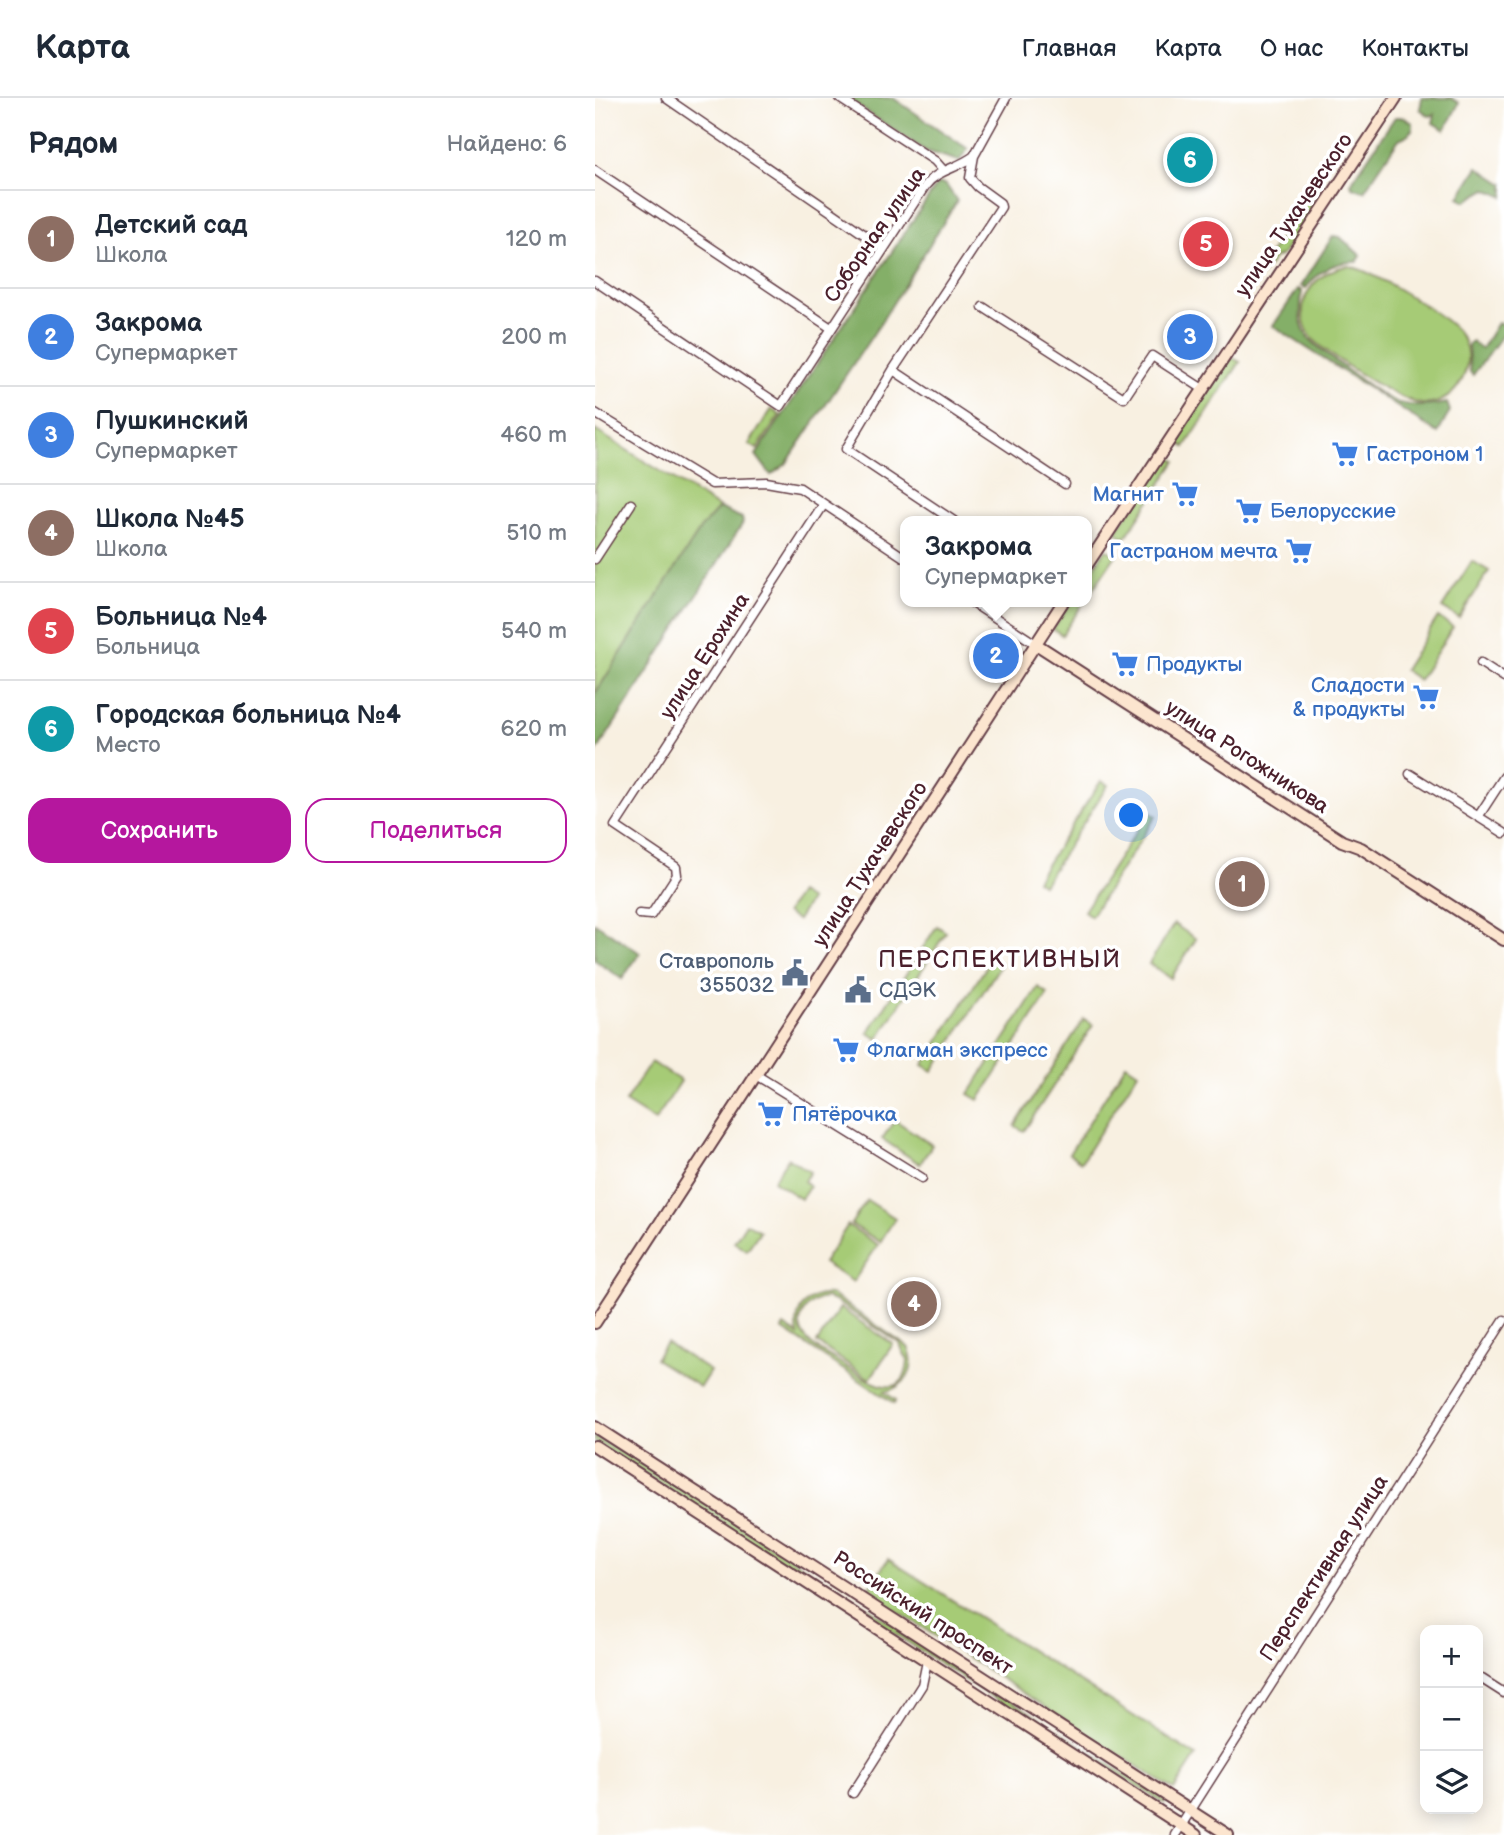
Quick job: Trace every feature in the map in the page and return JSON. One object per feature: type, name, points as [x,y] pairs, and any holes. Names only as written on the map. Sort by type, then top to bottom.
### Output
[{"type":"main road","name":"улица Тухачевского","points":[[1092,557],[1396,98]]},
{"type":"main road","name":"улица Тухачевского","points":[[595,1323],[1060,607]]},
{"type":"main road","name":"улица Рогожникова","points":[[1036,644],[1342,841],[1361,848],[1504,940]]},
{"type":"main road","name":"Российский проспект","points":[[595,1427],[1228,1835]]},
{"type":"main road","name":"Российский проспект","points":[[595,1446],[927,1661],[1178,1830],[1196,1835]]},
{"type":"street","points":[[666,98],[884,248]]},
{"type":"street","points":[[839,98],[935,161],[943,170]]},
{"type":"street","points":[[946,516],[846,449],[893,370],[1001,207],[1000,203],[970,178],[974,156],[1006,98]]},
{"type":"street","name":"Соборная улица","points":[[595,281],[781,406],[933,175],[965,163],[974,156]]},
{"type":"street","points":[[595,170],[831,328]]},
{"type":"street","points":[[983,307],[1124,398],[1152,356],[1203,389]]},
{"type":"street","points":[[893,370],[1065,484]]},
{"type":"street","points":[[595,413],[712,484],[765,482],[800,488],[900,555]]},
{"type":"street","points":[[595,559],[631,504]]},
{"type":"street","name":"улица Ерохина","points":[[639,914],[651,915],[677,875],[676,867],[615,826],[824,504]]},
{"type":"street","name":"улица Рогожникова","points":[[979,607],[1036,644]]},
{"type":"street","points":[[1481,663],[1504,678]]},
{"type":"street","points":[[1410,774],[1504,833]]},
{"type":"street","points":[[1478,817],[1504,777]]},
{"type":"street","points":[[756,1074],[922,1178]]},
{"type":"street","name":"Перспективная улица","points":[[1178,1830],[1504,1320]]},
{"type":"street","points":[[853,1793],[922,1685],[927,1661]]},
{"type":"street","points":[[1483,1680],[1504,1693]]},
{"type":"green space","points":[[846,98],[893,98],[968,149],[959,161],[926,151]]},
{"type":"green space","points":[[1422,98],[1451,98],[1459,103],[1445,130],[1433,123],[1435,114],[1430,116],[1420,109]]},
{"type":"green space","points":[[1395,117],[1403,117],[1413,123],[1411,131],[1399,139],[1364,191],[1352,187],[1351,183]]},
{"type":"green space","points":[[1478,167],[1504,184],[1504,197],[1487,189],[1466,201],[1459,197]]},
{"type":"green space","points":[[938,183],[946,185],[957,201],[878,327],[786,464],[771,475],[756,455]]},
{"type":"green space","points":[[1306,197],[1316,203],[1315,206],[1282,255],[1275,258],[1250,289],[1249,286]]},
{"type":"green space","points":[[1333,236],[1340,237],[1361,256],[1357,262],[1328,268],[1316,276],[1306,288],[1301,286]]},
{"type":"green space","points":[[1348,266],[1372,275],[1405,293],[1457,331],[1467,354],[1466,367],[1463,379],[1447,398],[1436,403],[1423,404],[1398,395],[1345,364],[1310,335],[1303,312],[1309,290],[1325,274]]},
{"type":"green space","points":[[1298,289],[1302,291],[1301,318],[1306,334],[1350,372],[1399,403],[1422,406],[1447,403],[1450,411],[1438,433],[1273,326]]},
{"type":"green space","points":[[1497,323],[1504,325],[1504,333],[1473,375],[1470,372],[1468,345],[1472,341],[1481,349]]},
{"type":"green space","points":[[1231,357],[1240,362],[1185,447],[1176,441]]},
{"type":"green space","points":[[772,409],[780,415],[757,449],[749,444]]},
{"type":"green space","points":[[595,430],[719,508],[701,528],[595,694]]},
{"type":"green space","points":[[1167,455],[1176,461],[1125,538],[1116,532]]},
{"type":"green space","points":[[719,508],[742,518],[743,523],[595,754],[595,694],[701,528]]},
{"type":"green space","points":[[1106,549],[1116,555],[1092,591],[1092,570]]},
{"type":"green space","points":[[1472,561],[1489,571],[1459,618],[1442,608]]},
{"type":"green space","points":[[1068,607],[1081,607],[1062,635],[1053,629]]},
{"type":"green space","points":[[1438,617],[1453,627],[1419,680],[1404,670]]},
{"type":"green space","points":[[1101,781],[1108,785],[1043,885],[1036,880]]},
{"type":"green space","points":[[1149,812],[1156,816],[1091,916],[1084,911]]},
{"type":"green space","points":[[799,893],[810,900],[797,920],[786,913]]},
{"type":"green space","points":[[595,923],[640,953],[622,979],[595,960]]},
{"type":"green space","points":[[1174,924],[1196,939],[1171,978],[1149,964]]},
{"type":"green space","points":[[937,926],[946,932],[878,1039],[868,1033]]},
{"type":"green space","points":[[992,958],[1001,964],[933,1071],[923,1065]]},
{"type":"green space","points":[[1038,987],[1048,994],[979,1100],[969,1094]]},
{"type":"green space","points":[[1084,1019],[1093,1025],[1024,1131],[1015,1126]]},
{"type":"green space","points":[[651,1062],[681,1081],[655,1121],[625,1102]]},
{"type":"green space","points":[[1126,1064],[1138,1072],[1081,1162],[1069,1154]]},
{"type":"green space","points":[[895,1120],[932,1145],[920,1164],[882,1139]]},
{"type":"green space","points":[[788,1158],[810,1172],[804,1181],[810,1186],[801,1199],[773,1181]]},
{"type":"green space","points":[[867,1200],[895,1218],[880,1242],[851,1224]]},
{"type":"green space","points":[[746,1223],[760,1231],[747,1250],[734,1242]]},
{"type":"green space","points":[[848,1225],[878,1245],[853,1282],[823,1263]]},
{"type":"green space","points":[[832,1295],[908,1347],[912,1363],[908,1376],[892,1390],[884,1392],[896,1400],[894,1403],[782,1329],[784,1326],[798,1335],[798,1319],[803,1305],[808,1300]],"holes":[[[826,1298],[835,1301],[899,1343],[908,1361],[905,1376],[898,1384],[879,1385],[869,1380],[811,1344],[804,1336],[800,1323],[808,1306]]]},
{"type":"green space","points":[[840,1308],[893,1344],[870,1379],[817,1343]]},
{"type":"green space","points":[[666,1343],[710,1371],[700,1387],[655,1359]]},
{"type":"green space","points":[[595,1437],[656,1472],[818,1576],[814,1582],[595,1442]]},
{"type":"green space","points":[[888,1559],[1196,1756],[1174,1790],[867,1592]]},
{"type":"green space","points":[[823,1579],[1167,1801],[1164,1804],[1086,1753],[1056,1738],[819,1585]]},
{"type":"place","name":"Городская больница №4","points":[[1190,160]]},
{"type":"place","name":"Больница №4","points":[[1206,244]]},
{"type":"place","name":"Пушкинский","points":[[1190,337]]},
{"type":"place","name":"Гастроном 1","points":[[1345,454]]},
{"type":"place","name":"Магнит","points":[[1185,494]]},
{"type":"place","name":"Белорусские","points":[[1249,511]]},
{"type":"place","name":"Гастраном мечта","points":[[1299,551]]},
{"type":"place","name":"Закрома","points":[[996,656]]},
{"type":"place","name":"Продукты","points":[[1125,664]]},
{"type":"place","name":"Сладости & продукты","points":[[1426,697]]},
{"type":"place","name":"Детский сад","points":[[1242,884]]},
{"type":"place","name":"Ставрополь 355032","points":[[795,973]]},
{"type":"place","name":"СДЭК","points":[[858,990]]},
{"type":"place","name":"Флагман экспресс","points":[[846,1050]]},
{"type":"place","name":"Пятёрочка","points":[[771,1114]]},
{"type":"place","name":"Школа №45","points":[[914,1304]]},
{"type":"district","name":"ПЕРСПЕКТИВНЫЙ","points":[[1000,959]]}]
